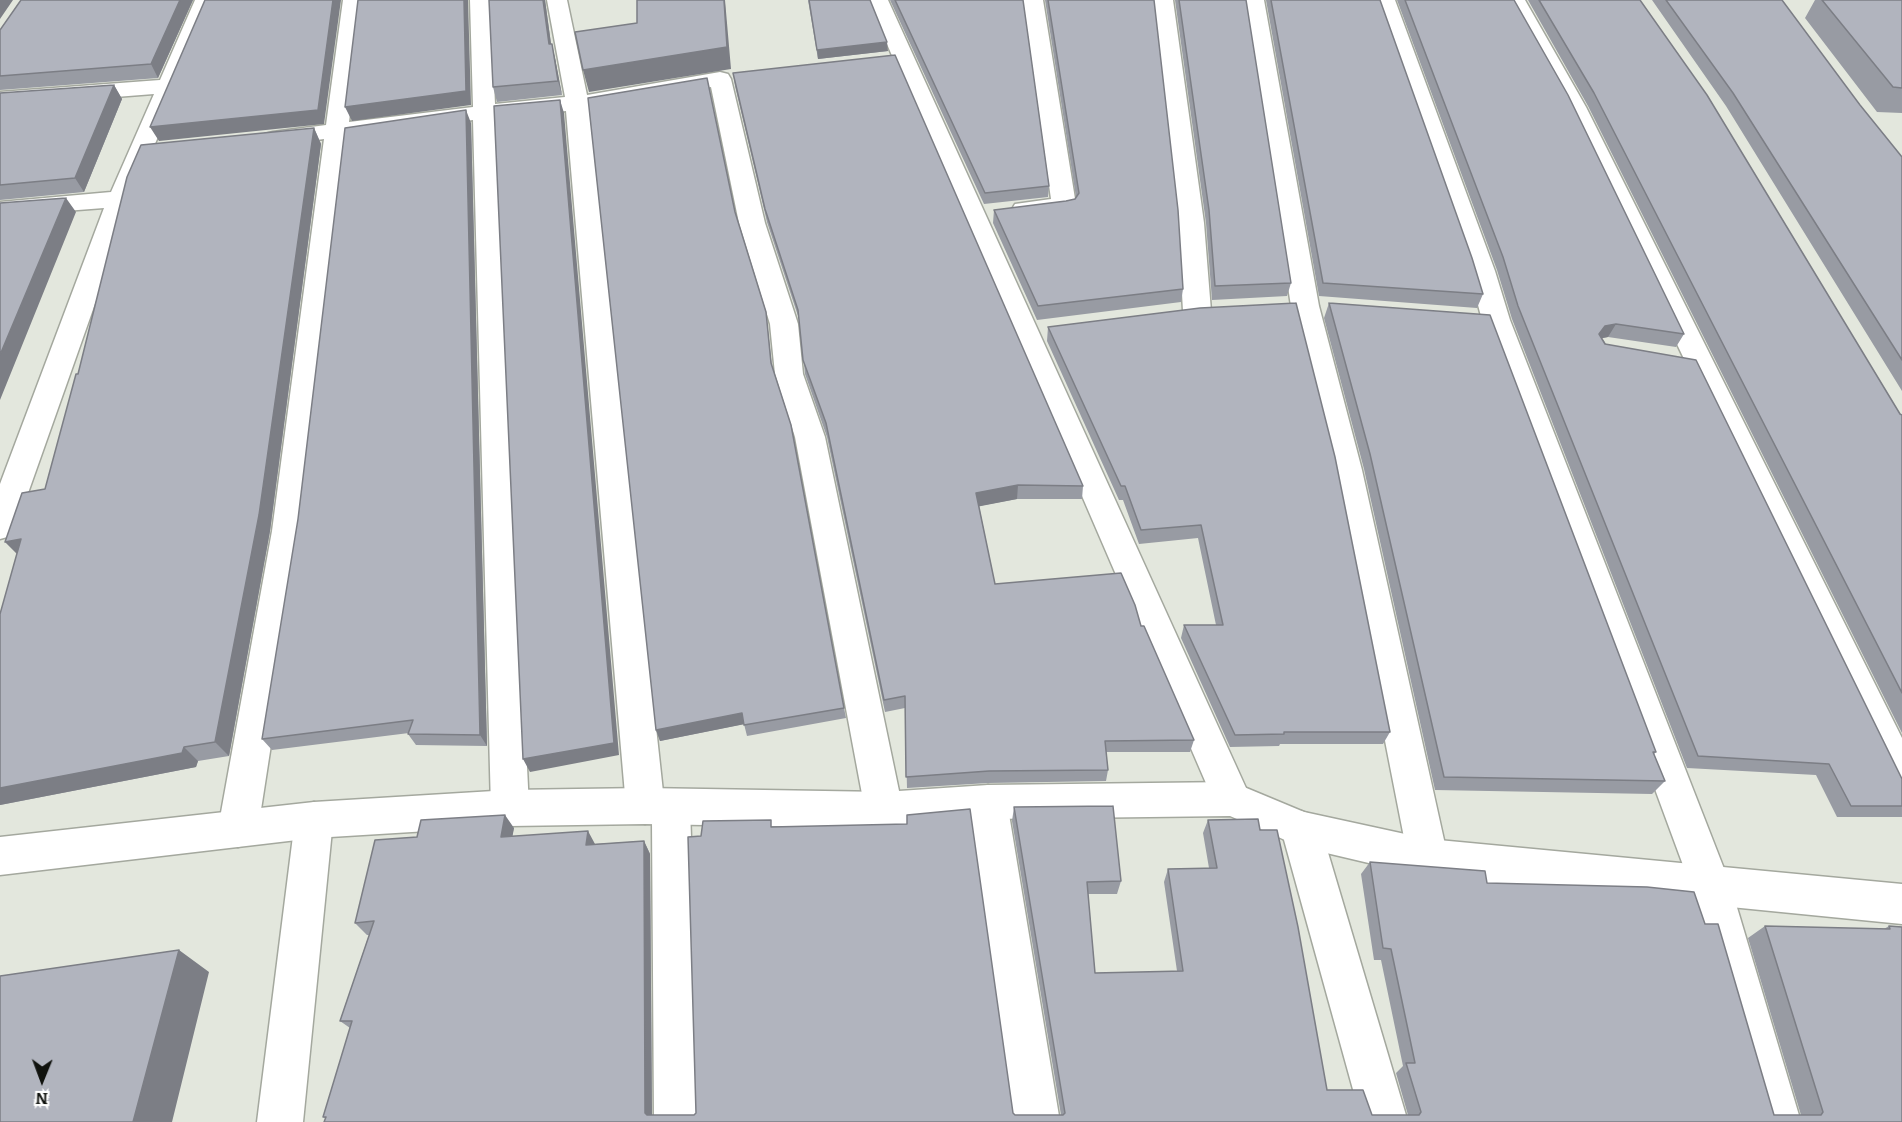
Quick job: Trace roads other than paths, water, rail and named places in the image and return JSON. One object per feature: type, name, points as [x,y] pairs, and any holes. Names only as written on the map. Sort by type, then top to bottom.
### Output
[{"type":"street","points":[[0,527],[120,199],[151,152],[167,86],[205,0]]},
{"type":"street","points":[[238,829],[288,531],[339,132],[353,0]]},
{"type":"street","points":[[480,0],[510,808]]},
{"type":"street","points":[[557,0],[577,103],[658,807],[677,1122]]},
{"type":"street","points":[[878,0],[892,60],[974,215],[1039,331],[1232,799]]},
{"type":"street","points":[[974,215],[1064,205],[1033,0]]},
{"type":"street","points":[[1163,0],[1191,223],[1197,312]]},
{"type":"street","points":[[1254,0],[1305,306],[1347,470],[1428,858]]},
{"type":"street","points":[[1385,0],[1482,271],[1485,319],[1710,884],[1778,1122]]},
{"type":"street","points":[[1515,0],[1575,107],[1902,777]]},
{"type":"street","points":[[257,141],[484,112],[577,103],[731,78],[752,223],[784,324],[789,374],[810,437],[884,810]]},
{"type":"street","points":[[0,99],[167,86]]},
{"type":"street","points":[[0,209],[120,199]]},
{"type":"street","points":[[1665,357],[1700,363]]},
{"type":"street","points":[[0,856],[315,820],[510,808],[884,810],[988,802],[1232,799],[1301,829],[1428,858],[1902,904]]},
{"type":"street","points":[[988,802],[1037,1122]]},
{"type":"street","points":[[280,1122],[315,820]]},
{"type":"street","points":[[1301,829],[1385,1122]]}]
